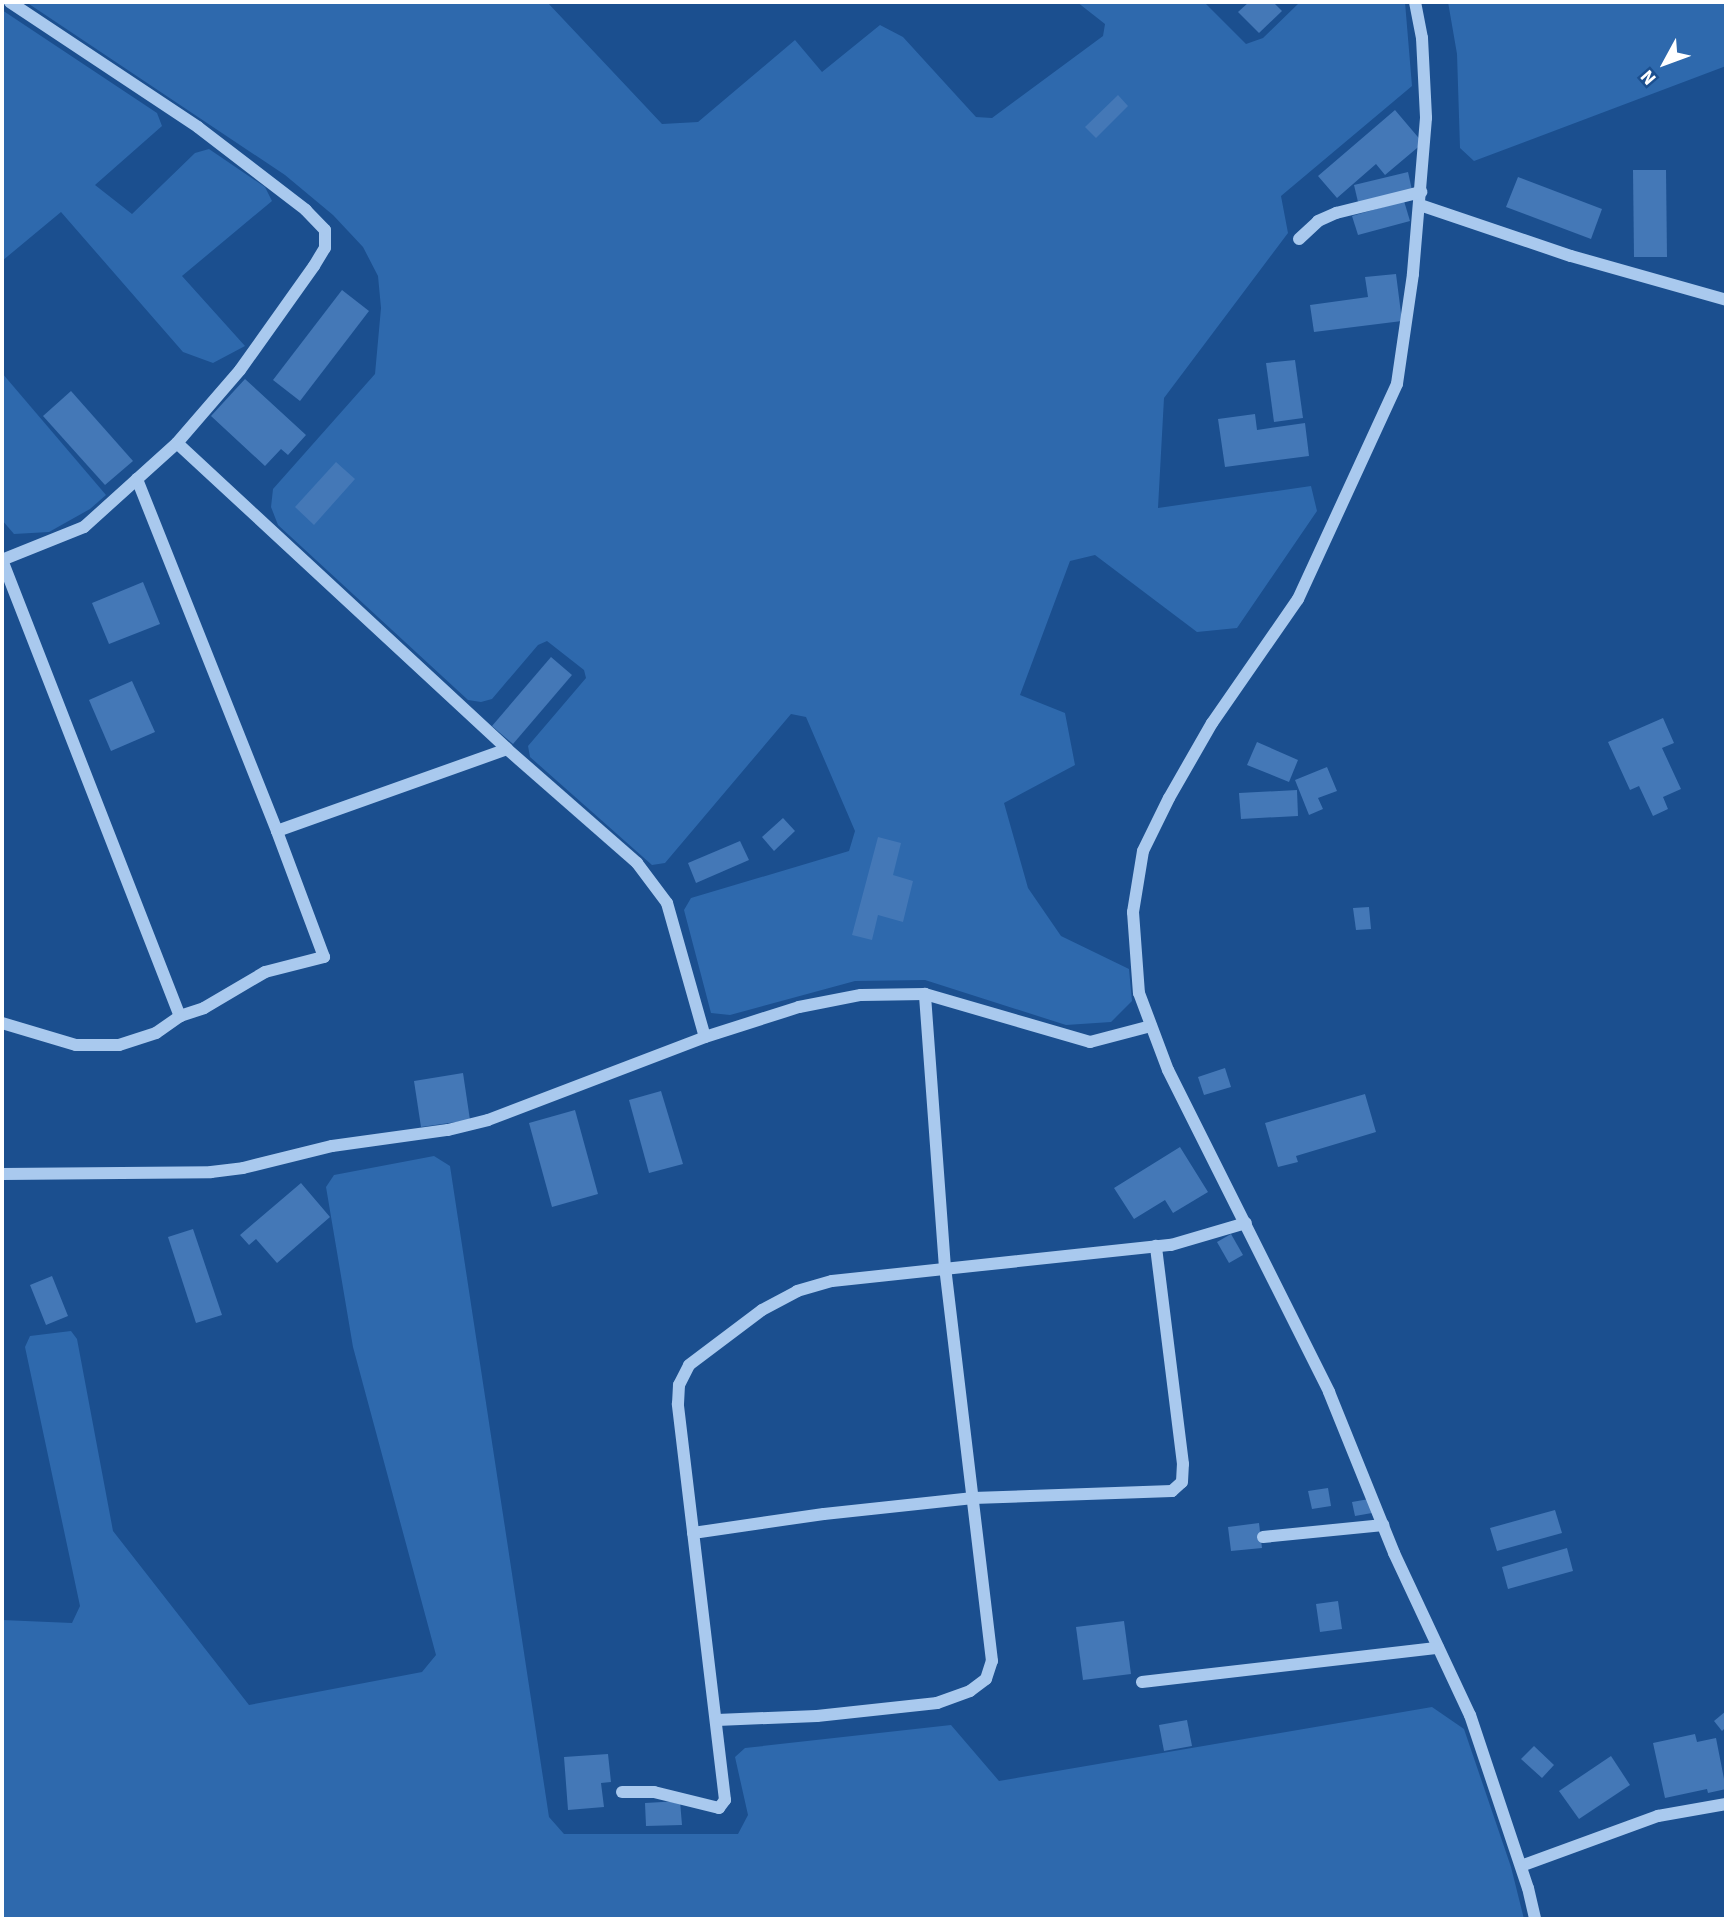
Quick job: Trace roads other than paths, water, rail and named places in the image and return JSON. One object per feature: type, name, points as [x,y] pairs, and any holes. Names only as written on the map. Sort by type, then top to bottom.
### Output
[{"type":"street","points":[[10,2],[198,127],[306,210],[325,230],[325,248],[314,266],[240,370],[177,443],[83,527],[2,560],[180,1016]]},
{"type":"street","points":[[1415,2],[1422,38],[1426,118],[1420,199],[1396,384],[1298,599],[1212,723],[1143,851],[1133,912],[1139,993],[1168,1070],[1329,1392],[1383,1525],[1470,1715],[1521,1866],[1535,1919]]},
{"type":"street","points":[[1299,239],[1318,221],[1336,213],[1420,199],[1571,256],[1726,300]]},
{"type":"street","points":[[177,443],[507,749],[637,863],[655,883],[667,904],[705,1037]]},
{"type":"street","points":[[2,1008],[4,1023],[76,1045],[119,1045],[156,1033],[180,1016],[204,1008],[265,972],[324,957],[277,831],[137,479]]},
{"type":"street","points":[[277,831],[507,749]]},
{"type":"street","points":[[2,1174],[211,1172],[243,1168],[332,1146],[448,1130],[488,1120],[705,1037],[811,1004],[862,995],[925,994],[1090,1042],[1151,1026]]},
{"type":"street","points":[[717,1720],[817,1716],[937,1703],[970,1691],[986,1679],[992,1661],[945,1268],[925,994]]},
{"type":"street","points":[[622,1792],[653,1792],[719,1808],[725,1800],[678,1404],[679,1385],[689,1365],[762,1310],[797,1291],[832,1281],[1156,1247],[1246,1223]]},
{"type":"street","points":[[693,1533],[824,1514],[973,1498],[1172,1491],[1182,1482],[1183,1464],[1156,1247]]},
{"type":"street","points":[[1263,1536],[1383,1525]]},
{"type":"street","points":[[1142,1682],[1438,1648]]},
{"type":"street","points":[[1521,1866],[1658,1816],[1726,1804]]}]
